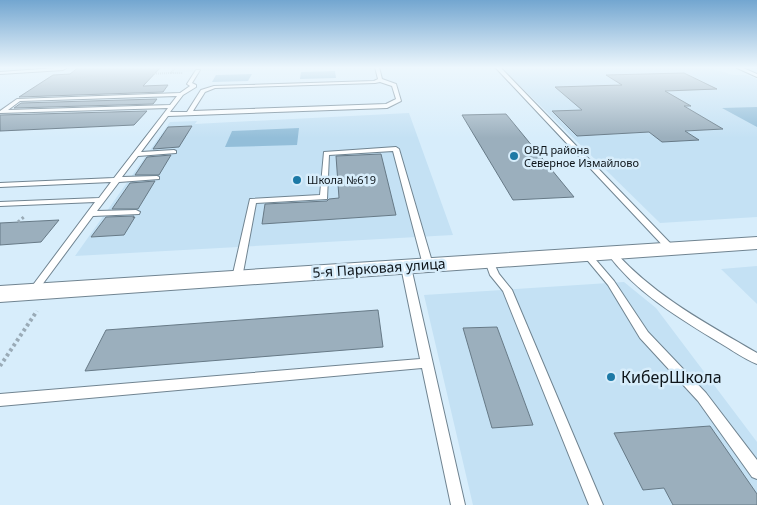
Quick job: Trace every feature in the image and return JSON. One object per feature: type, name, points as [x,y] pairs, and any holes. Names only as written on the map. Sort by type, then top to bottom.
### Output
[{"type":"street","name":"5-я Парковая улица","points":[[0,294],[35,301],[237,278],[757,243]]},
{"type":"lane","points":[[35,301],[91,214],[181,94],[187,91]]},
{"type":"lane","points":[[189,113],[204,91]]},
{"type":"lane","points":[[166,114],[387,106],[399,100],[396,91]]},
{"type":"lane","points":[[519,91],[671,249]]},
{"type":"lane","points":[[172,106],[2,112],[19,100],[181,94]]},
{"type":"lane","points":[[237,278],[253,201],[324,197],[326,152],[396,149],[428,265]]},
{"type":"lane","points":[[137,154],[174,152]]},
{"type":"lane","points":[[0,185],[157,178]]},
{"type":"lane","points":[[0,204],[102,200]]},
{"type":"lane","points":[[91,214],[136,212]]},
{"type":"lane","points":[[611,253],[622,267],[660,300],[757,359]]},
{"type":"lane","points":[[588,254],[597,268],[611,283],[644,336],[702,397],[757,472]]},
{"type":"lane","points":[[489,261],[495,275],[506,290],[596,505]]},
{"type":"lane","points":[[406,267],[458,505]]},
{"type":"lane","points":[[0,400],[427,363]]},
{"type":"path","points":[[0,366],[35,301]]},
{"type":"shaded area","points":[[525,91],[757,91],[757,217],[660,223]]},
{"type":"shaded area","points":[[757,107],[757,127],[722,108]]},
{"type":"shaded area","name":"Школа №619","points":[[409,113],[453,235],[75,256],[170,122],[197,121],[195,124]]},
{"type":"shaded area","points":[[299,128],[297,145],[225,147],[232,131]]},
{"type":"shaded area","points":[[757,266],[757,304],[721,269]]},
{"type":"shaded area","name":"КиберШкола","points":[[624,282],[656,308],[757,442],[757,505],[473,505],[424,295]],"holes":[[[497,327],[533,425],[464,328]]]},
{"type":"building","points":[[29,91],[164,91],[163,92],[19,97]]},
{"type":"building","points":[[559,91],[676,91],[665,91],[691,106],[684,106],[723,129],[685,131],[699,140],[662,142],[649,132],[577,136],[552,111],[582,110]]},
{"type":"building","points":[[157,99],[153,104],[14,108],[21,103]]},
{"type":"building","points":[[147,111],[134,125],[0,131],[0,115]]},
{"type":"building","name":"ОВД района Северное Измайлово","points":[[506,114],[574,197],[513,200],[462,115]]},
{"type":"building","points":[[192,126],[179,147],[153,149],[168,127]]},
{"type":"building","points":[[381,154],[396,215],[262,224],[265,204],[327,201],[339,198],[336,156]]},
{"type":"building","points":[[171,155],[159,175],[135,175],[147,157]]},
{"type":"building","points":[[155,181],[138,209],[112,209],[130,183]]},
{"type":"building","points":[[134,216],[124,235],[91,237],[106,217]]},
{"type":"building","points":[[59,220],[41,242],[0,245],[0,223]]},
{"type":"building","points":[[378,310],[383,347],[85,371],[106,330]]},
{"type":"building","points":[[497,327],[533,425],[492,428],[463,328]]},
{"type":"building","points":[[710,426],[757,494],[757,505],[673,505],[664,488],[643,490],[614,433]]},
{"type":"place","name":"ОВД района Северное Измайлово","points":[[514,156]]},
{"type":"place","name":"Школа №619","points":[[297,180]]},
{"type":"place","name":"КиберШкола","points":[[611,377]]}]
